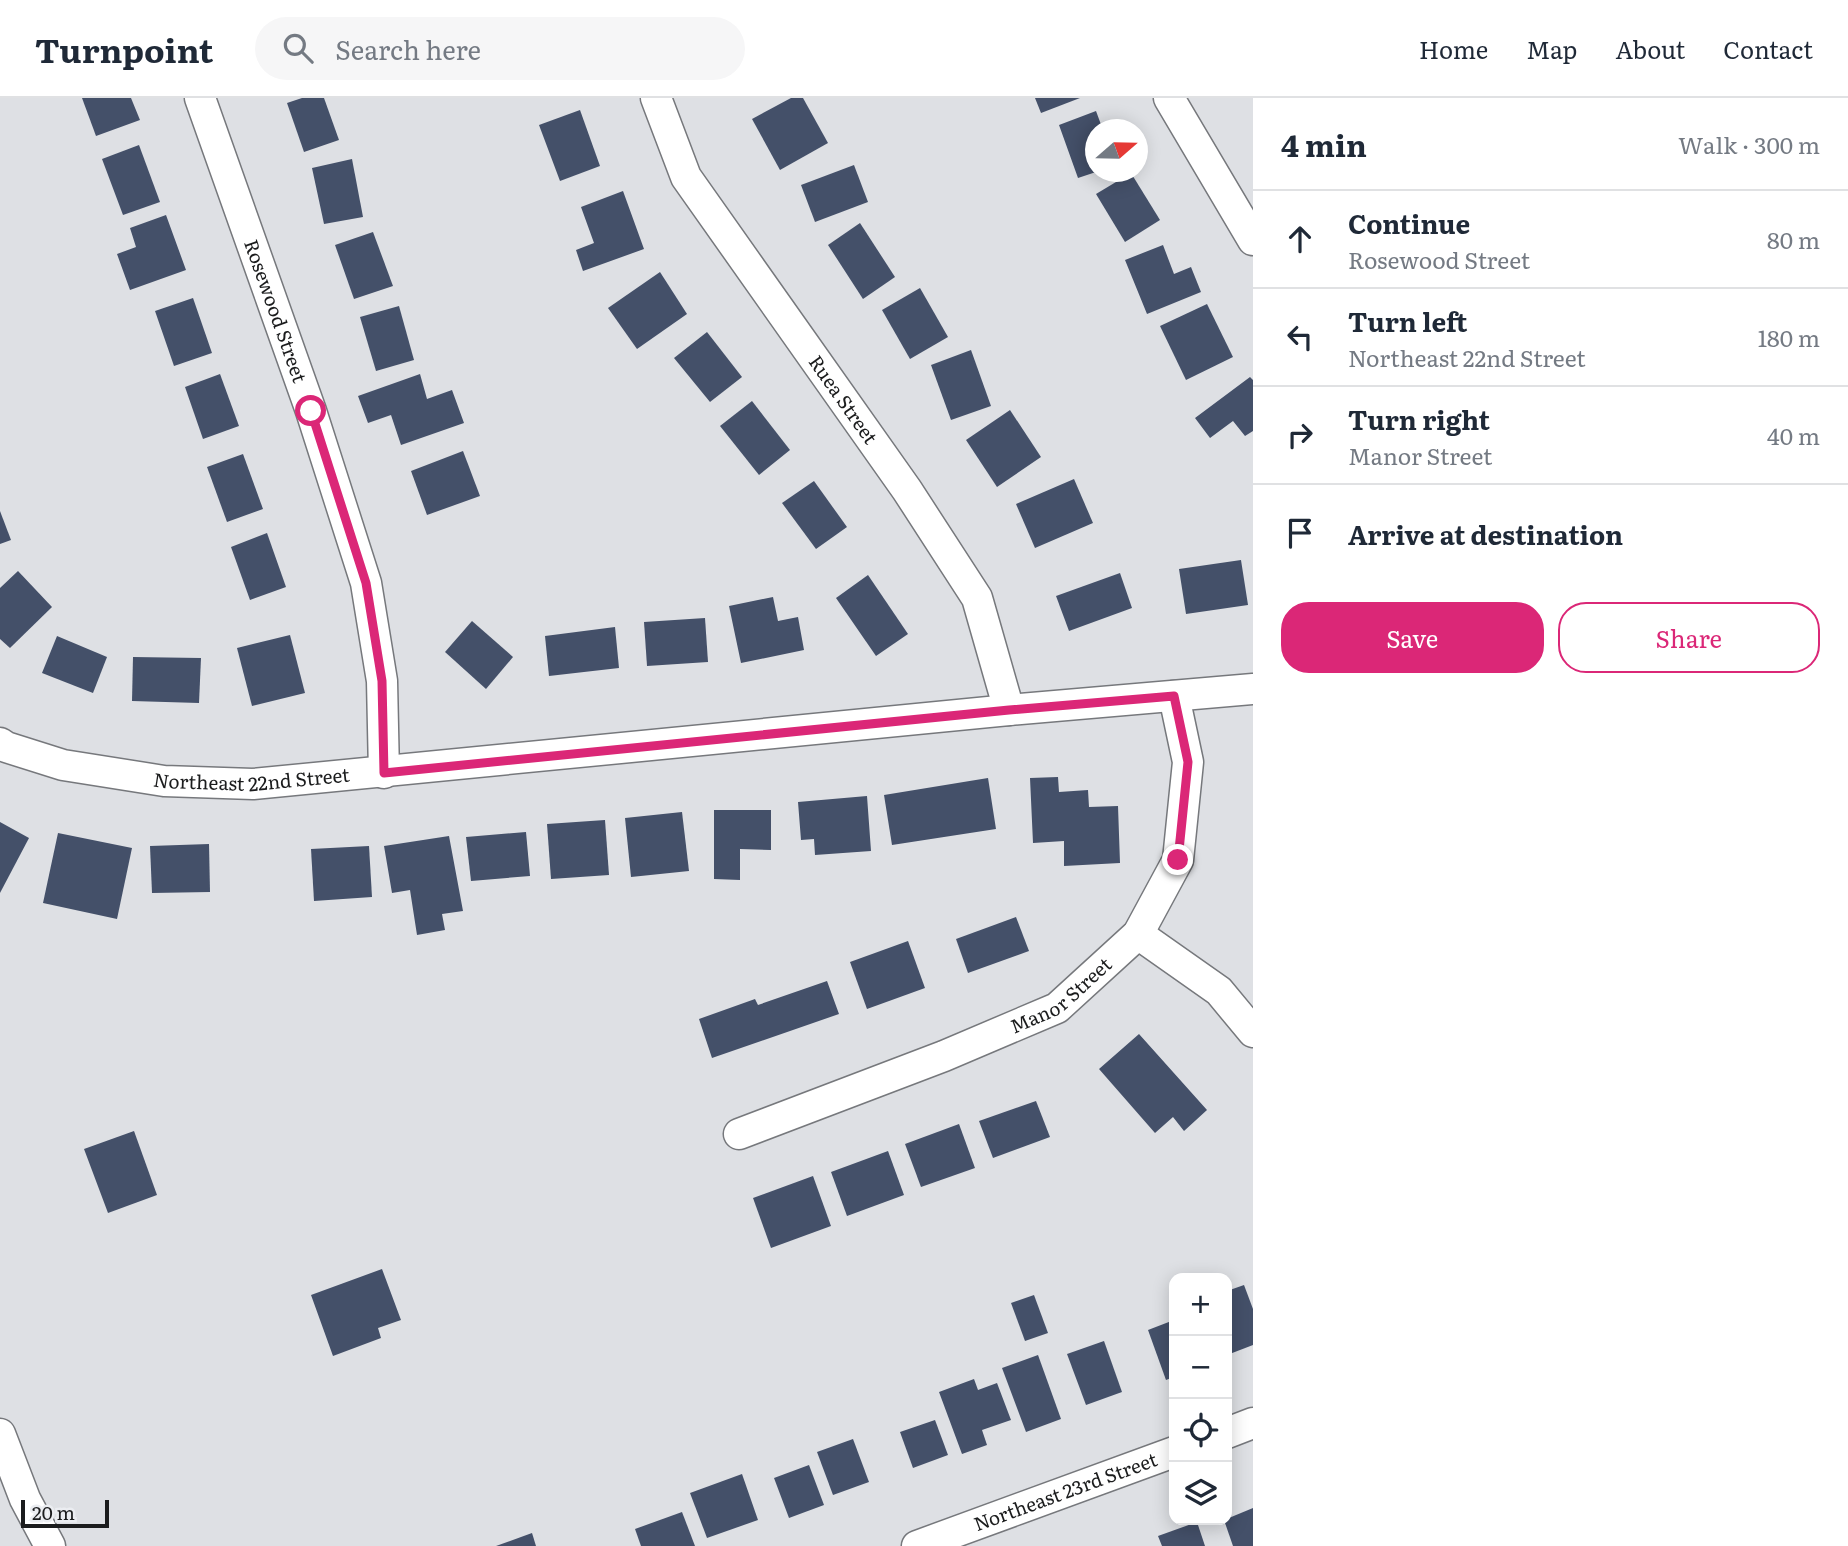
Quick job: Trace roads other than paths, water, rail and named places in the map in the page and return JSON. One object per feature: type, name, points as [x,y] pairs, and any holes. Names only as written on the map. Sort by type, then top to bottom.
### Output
[{"type":"street","name":"Rosewood Street","points":[[200,98],[311,411],[366,583],[382,681],[384,773]]},
{"type":"street","name":"Ruea Street","points":[[656,98],[686,177],[907,490],[977,598],[1009,710]]},
{"type":"street","points":[[1169,98],[1253,240]]},
{"type":"street","name":"Northeast 22nd Street","points":[[3,745],[63,765],[164,781],[253,784],[1009,710],[1253,689]]},
{"type":"street","name":"Manor Street","points":[[739,1133],[944,1056],[1057,1008],[1138,934],[1178,860],[1188,762],[1174,696]]},
{"type":"street","points":[[1138,934],[1219,991],[1253,1032]]},
{"type":"street","points":[[1232,1431],[1253,1423]]},
{"type":"street","points":[[0,1434],[25,1499],[50,1546]]},
{"type":"street","name":"Northeast 23rd Street","points":[[917,1546],[1169,1454]]}]
